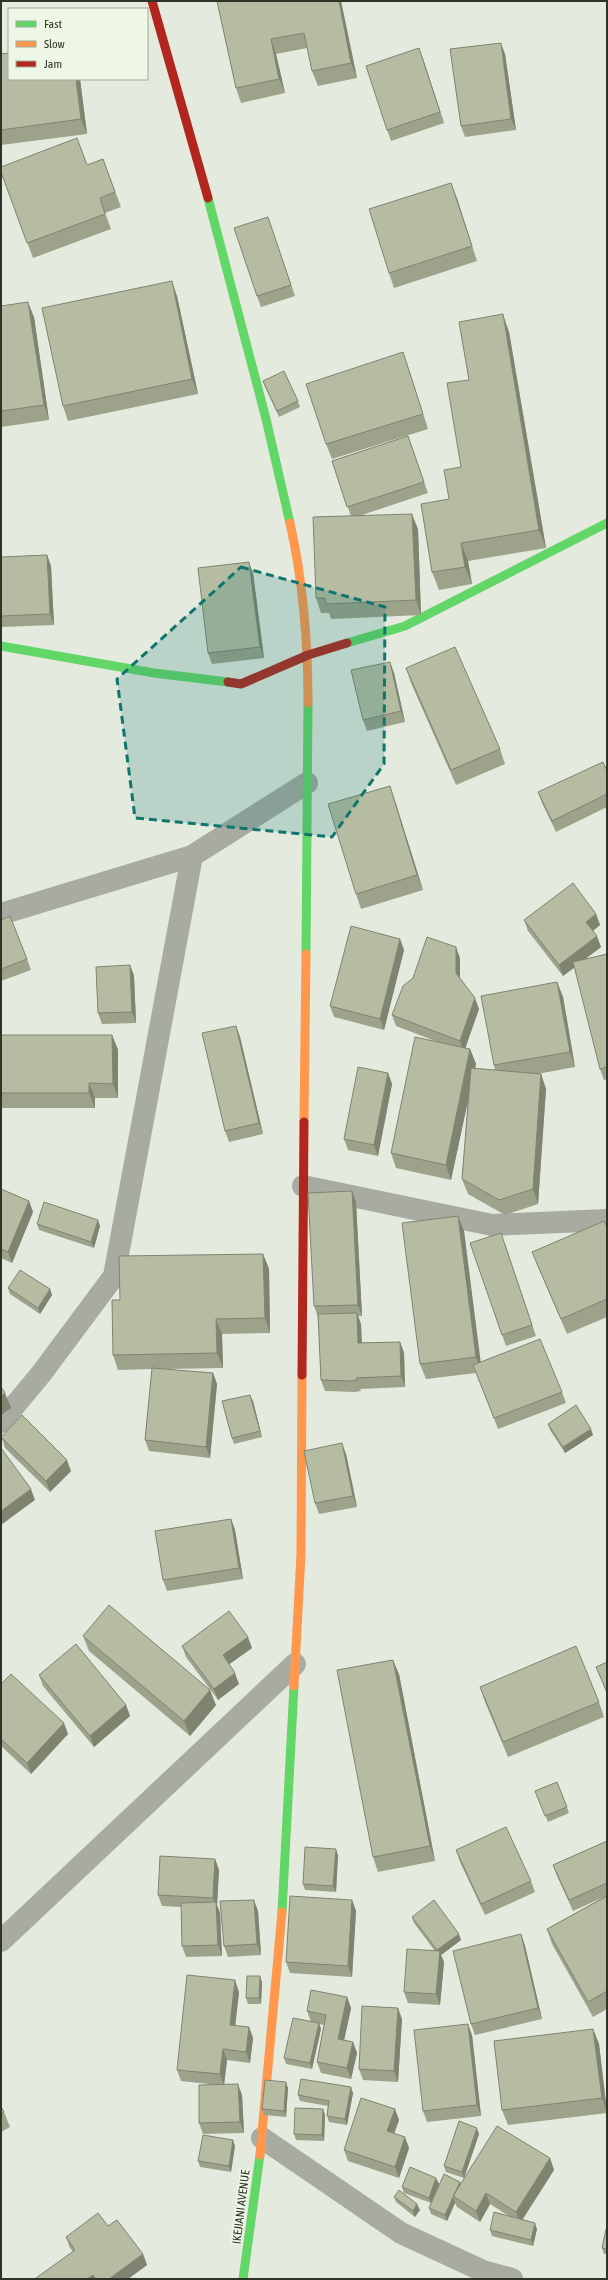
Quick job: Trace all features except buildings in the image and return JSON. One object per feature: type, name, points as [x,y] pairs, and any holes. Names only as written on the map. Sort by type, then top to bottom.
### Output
[{"type":"street","name":"IKEJIANI AVENUE","points":[[152,1],[212,211],[266,418],[296,550],[308,655],[301,1554],[282,1908],[262,2138],[243,2279]]},
{"type":"street","points":[[1,646],[154,673],[241,684],[308,655],[405,626],[607,524]]},
{"type":"street","points":[[1,914],[192,856],[307,783]]},
{"type":"street","points":[[1,1422],[41,1374],[114,1276],[192,856]]},
{"type":"street","points":[[303,1186],[492,1225],[607,1220]]},
{"type":"street","points":[[1,1941],[295,1664]]},
{"type":"street","points":[[262,2138],[401,2233],[483,2272],[512,2279]]},
{"type":"highlighted area","points":[[241,567],[385,607],[384,764],[332,837],[135,818],[117,679]]},
{"type":"traffic: fast","points":[[208,198],[266,419],[290,523]]},
{"type":"traffic: fast","points":[[347,643],[405,626],[607,523]]},
{"type":"traffic: fast","points":[[1,646],[154,673],[228,682]]},
{"type":"traffic: fast","points":[[306,954],[308,703]]},
{"type":"traffic: fast","points":[[282,1912],[294,1686]]},
{"type":"traffic: fast","points":[[243,2279],[260,2155]]},
{"type":"traffic: slow","points":[[290,523],[295,545],[304,612],[308,703]]},
{"type":"traffic: slow","points":[[304,1122],[306,954]]},
{"type":"traffic: slow","points":[[294,1686],[301,1554],[302,1375]]},
{"type":"traffic: slow","points":[[260,2155],[282,1912]]},
{"type":"traffic: jam","points":[[152,1],[208,198]]},
{"type":"traffic: jam","points":[[228,682],[241,684],[308,655],[347,643]]},
{"type":"traffic: jam","points":[[302,1375],[304,1122]]}]
